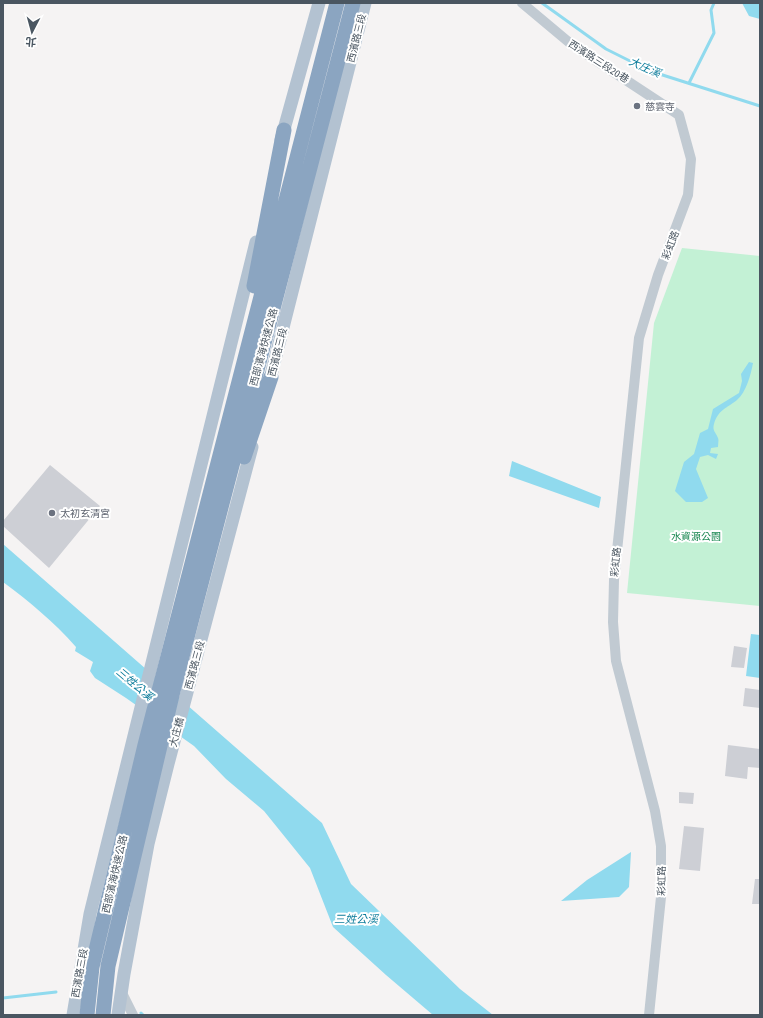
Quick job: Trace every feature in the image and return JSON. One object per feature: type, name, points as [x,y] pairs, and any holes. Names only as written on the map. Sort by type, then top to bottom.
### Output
[{"type":"highway","name":"西部濱海快速公路","points":[[87,1015],[92,967],[147,734],[337,3]]},
{"type":"highway","name":"西部濱海快速公路","points":[[179,696],[200,593],[362,5]]},
{"type":"highway","points":[[228,425],[284,130]]},
{"type":"highway","points":[[200,593],[271,377]]},
{"type":"highway","name":"大庄橋","points":[[160,744],[179,696]]},
{"type":"highway","name":"西部濱海快速公路","points":[[103,1015],[108,966],[160,744]]},
{"type":"main road","points":[[284,130],[319,3]]},
{"type":"main road","name":"西濱路三段","points":[[179,696],[271,377],[362,5]]},
{"type":"main road","name":"西濱路三段","points":[[73,1015],[90,914],[136,722],[284,130]]},
{"type":"main road","name":"大庄橋","points":[[121,990],[148,844],[168,764],[179,696]]},
{"type":"main road","points":[[118,1015],[121,990]]},
{"type":"street","name":"西濱路三段20巷","points":[[522,3],[570,44],[680,115]]},
{"type":"street","name":"彩虹路","points":[[649,1015],[661,897],[661,846],[654,804],[616,661],[613,622],[614,580],[639,338],[658,275],[688,195],[691,159],[680,115]]},
{"type":"street","points":[[121,990],[133,1015]]},
{"type":"green space","name":"水資源公園","points":[[682,248],[760,256],[760,606],[627,593],[654,323]]},
{"type":"water","points":[[742,3],[760,3],[760,19],[749,16]]},
{"type":"water","points":[[749,362],[753,363],[743,393],[737,400],[720,412],[714,424],[714,430],[718,439],[718,447],[711,448],[710,453],[718,454],[716,459],[708,455],[700,457],[696,469],[708,498],[702,502],[686,502],[675,491],[684,462],[694,454],[700,433],[708,429],[713,409],[739,393],[742,381],[741,374]]},
{"type":"water","points":[[512,461],[601,497],[599,508],[509,476]]},
{"type":"water","name":"三姓公溪","points":[[3,544],[322,823],[351,884],[460,989],[493,1015],[433,1015],[333,927],[310,868],[264,811],[226,779],[194,746],[95,678],[90,671],[93,662],[75,651],[76,647],[59,629],[3,582]]},
{"type":"water","points":[[751,634],[760,635],[760,678],[746,676]]},
{"type":"water","points":[[631,852],[629,887],[619,897],[561,901],[587,880]]},
{"type":"building","name":"太初玄清宮","points":[[50,465],[100,506],[49,568],[3,526],[3,521]]},
{"type":"building","points":[[734,646],[747,648],[744,668],[731,667]]},
{"type":"building","points":[[745,688],[760,690],[760,708],[743,706]]},
{"type":"building","points":[[728,745],[760,749],[760,768],[748,767],[747,779],[725,776]]},
{"type":"building","points":[[679,792],[694,793],[693,804],[679,803]]},
{"type":"building","points":[[684,826],[704,828],[700,871],[679,869]]},
{"type":"building","points":[[755,879],[760,879],[760,904],[752,904]]},
{"type":"waterway","name":"大庄溪","points":[[542,3],[606,49],[650,71],[760,106]]},
{"type":"waterway","points":[[689,83],[714,33],[711,10],[714,3]]},
{"type":"waterway","points":[[3,998],[56,992]]},
{"type":"place","name":"慈雲寺","points":[[637,106]]},
{"type":"place","name":"太初玄清宮","points":[[52,513]]}]
